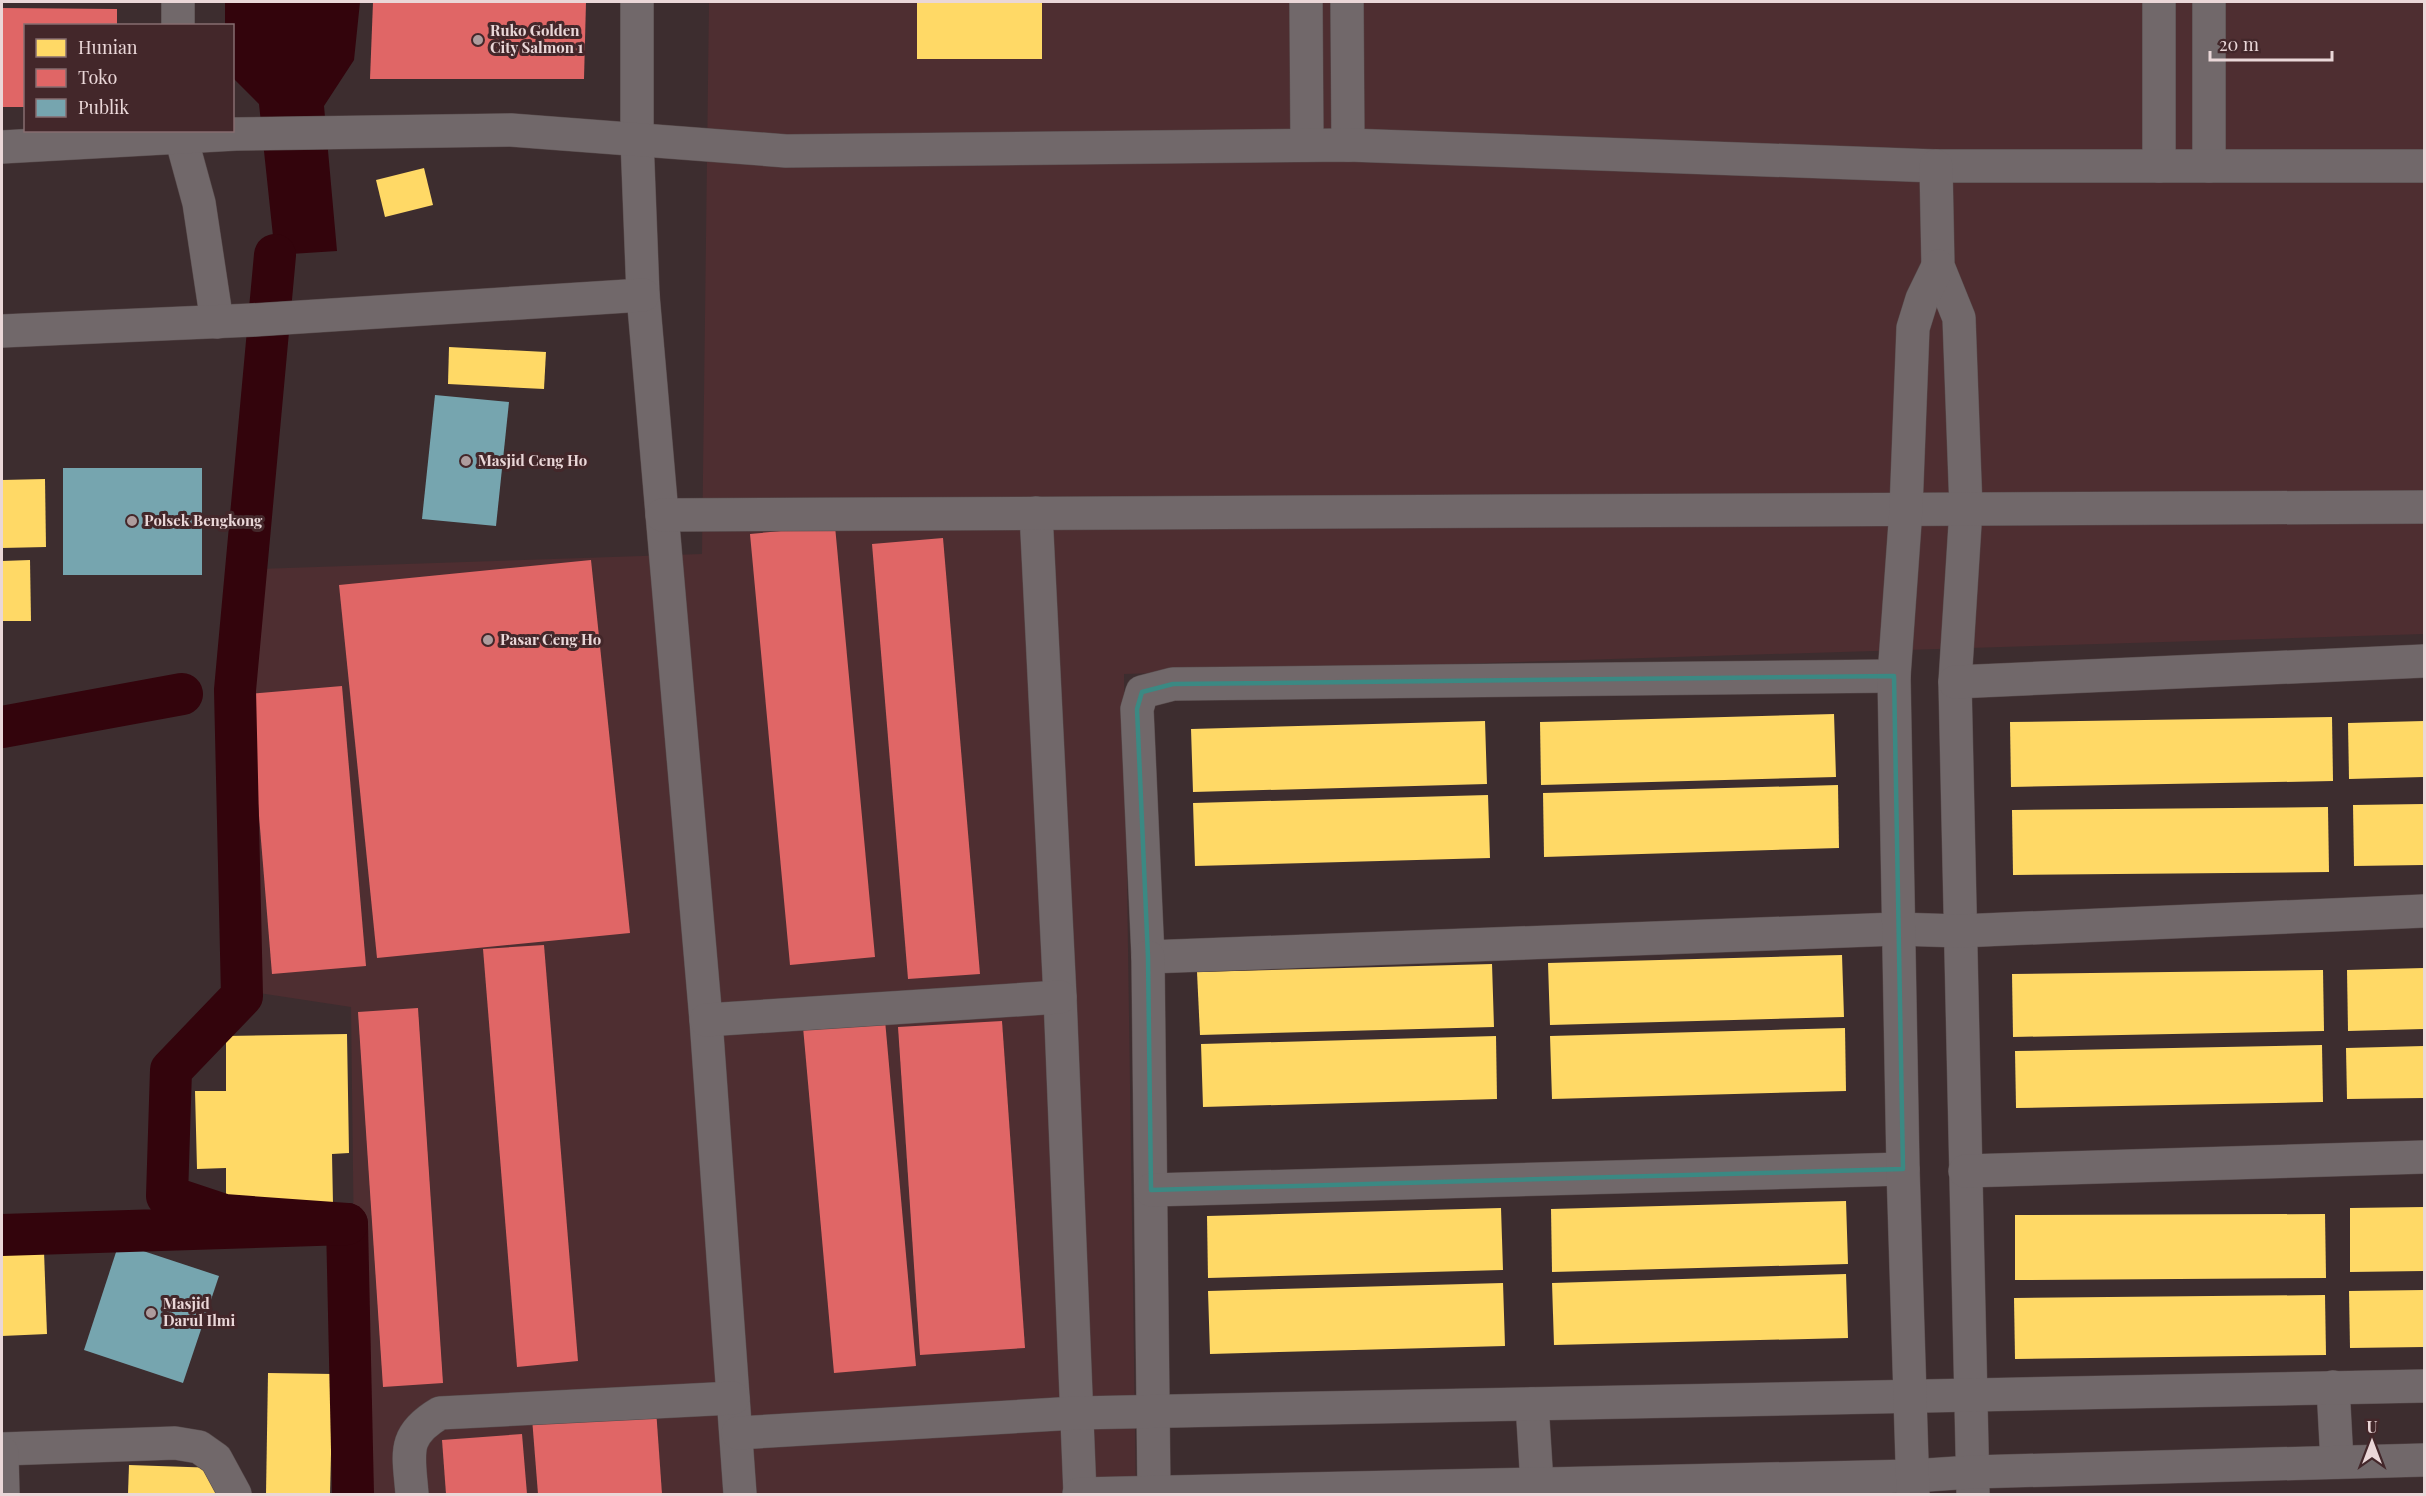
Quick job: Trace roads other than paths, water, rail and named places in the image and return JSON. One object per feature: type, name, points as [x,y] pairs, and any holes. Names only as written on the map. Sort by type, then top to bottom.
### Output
[{"type":"street","points":[[178,2],[178,24]]},
{"type":"street","points":[[637,2],[637,139],[643,295],[706,1020],[733,1398],[738,1433],[740,1494]]},
{"type":"street","points":[[1306,2],[1306,145]]},
{"type":"street","points":[[1347,2],[1348,145]]},
{"type":"street","points":[[2159,2],[2159,166]]},
{"type":"street","points":[[2210,2],[2210,166]]},
{"type":"street","points":[[2,147],[179,134],[511,130],[786,151],[1348,145],[1936,166],[2424,166]]},
{"type":"street","points":[[179,134],[199,203],[217,322]]},
{"type":"street","points":[[1936,166],[1938,266],[1959,318],[1966,509],[1955,682],[1969,1395],[1973,1483]]},
{"type":"street","points":[[1912,1485],[1897,929],[1894,676],[1906,509],[1913,328],[1922,299],[1938,266]]},
{"type":"street","points":[[2,331],[253,320],[643,295]]},
{"type":"street","points":[[662,515],[2424,507]]},
{"type":"street","points":[[1036,513],[1060,996],[1080,1494],[1537,1484],[1912,1485],[2337,1462],[2424,1460]]},
{"type":"street","points":[[1955,682],[2424,661]]},
{"type":"street","points":[[1154,1493],[1148,957],[1137,709],[1142,692],[1173,684],[1894,676]]},
{"type":"street","points":[[1148,957],[1897,929],[1960,931],[2424,911]]},
{"type":"street","points":[[706,1020],[1060,996]]},
{"type":"street","points":[[1965,1171],[2424,1157]]},
{"type":"street","points":[[1151,1190],[1903,1169]]},
{"type":"street","points":[[738,1433],[1076,1413],[2424,1386]]},
{"type":"street","points":[[2333,1388],[2337,1462]]},
{"type":"street","points":[[412,1494],[408,1445],[415,1431],[440,1413],[733,1398]]},
{"type":"street","points":[[1532,1404],[1537,1484]]},
{"type":"street","points":[[3,1494],[2,1451],[175,1443],[199,1447],[216,1460],[235,1494]]},
{"type":"waterway","points":[[2,1235],[347,1224],[224,1215],[167,1196],[171,1070],[242,996],[235,690],[275,255]]},
{"type":"waterway","points":[[2,727],[182,694]]},
{"type":"waterway","points":[[347,1224],[353,1494]]},
{"type":"place","name":"Ruko Golden City Salmon 1","points":[[478,40]]},
{"type":"place","name":"Masjid Ceng Ho","points":[[466,461]]},
{"type":"place","name":"Polsek Bengkong","points":[[132,521]]},
{"type":"place","name":"Pasar Ceng Ho","points":[[488,640]]},
{"type":"place","name":"Masjid Darul Ilmi","points":[[151,1313]]}]
